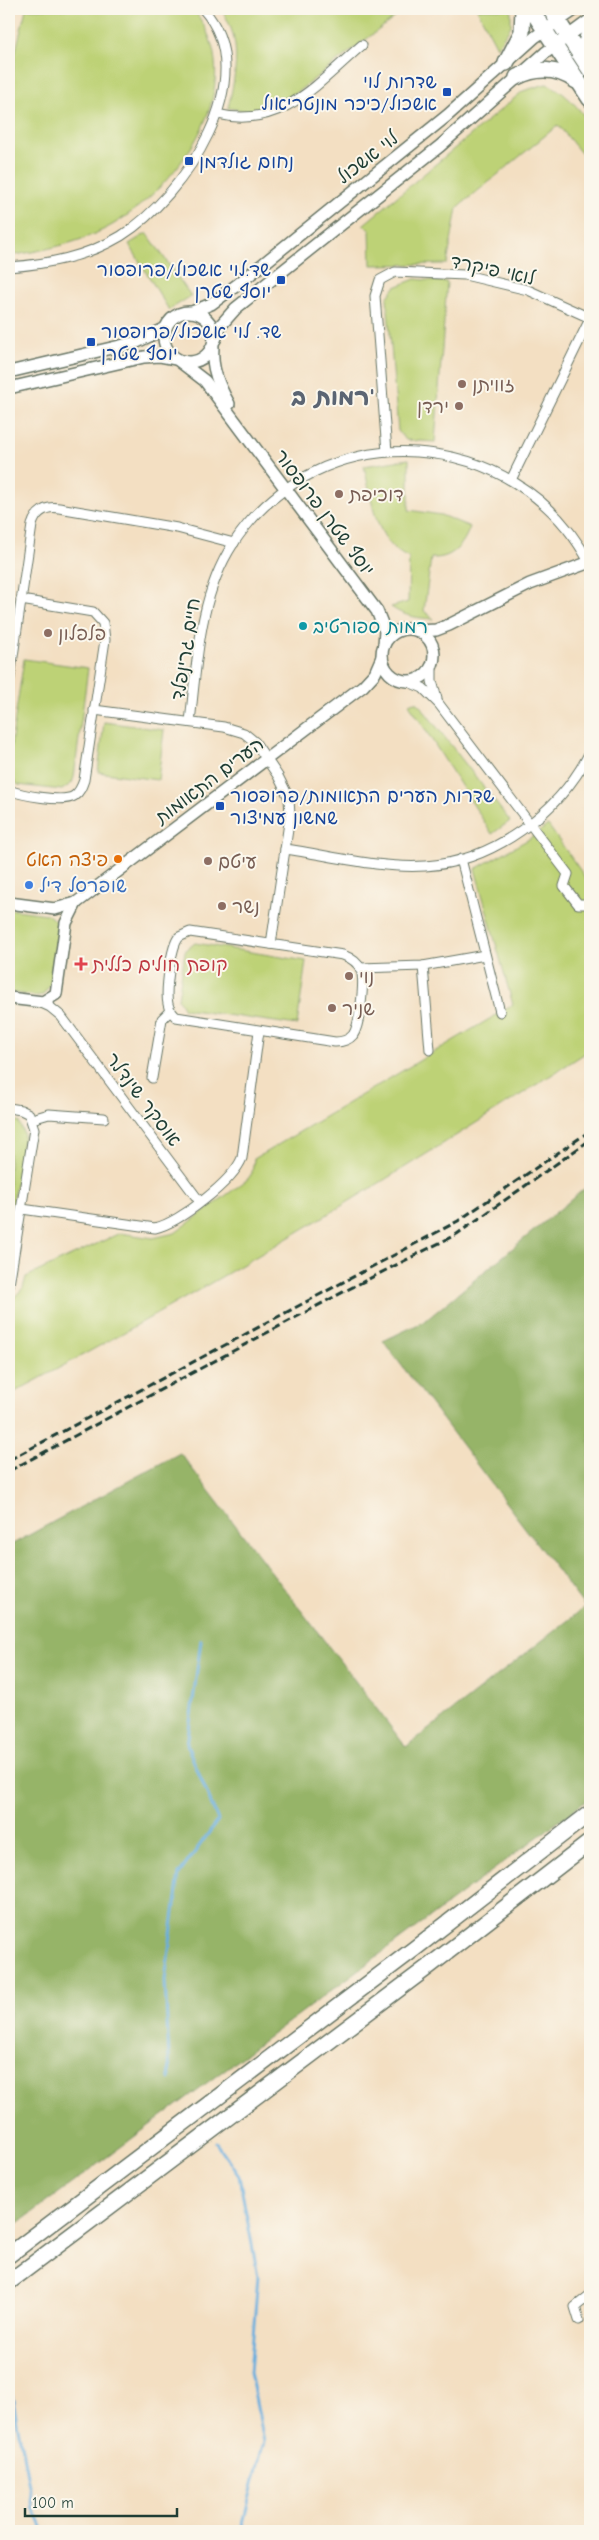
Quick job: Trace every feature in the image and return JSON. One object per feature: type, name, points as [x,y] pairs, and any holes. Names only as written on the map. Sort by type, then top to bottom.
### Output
[{"type":"main road","points":[[506,63],[522,32],[523,9]]},
{"type":"main road","points":[[531,9],[590,98]]},
{"type":"main road","points":[[554,15],[589,69]]},
{"type":"main road","points":[[589,69],[585,47],[590,28]]},
{"type":"main road","points":[[517,77],[531,71],[545,70],[562,73],[579,83]]},
{"type":"main road","points":[[9,2255],[414,1950],[590,1813]]},
{"type":"main road","points":[[9,2282],[428,1967],[590,1842]]},
{"type":"street","points":[[9,267],[56,262],[79,256],[114,240],[140,222],[158,206],[180,180],[204,142],[217,114],[225,67],[223,48],[218,30],[203,9]]},
{"type":"street","name":"לוי אשכול","points":[[192,312],[211,304],[237,285],[448,115],[544,31],[554,15],[576,9]]},
{"type":"street","name":"לוי אשכול","points":[[214,344],[224,322],[236,308],[440,146],[517,77],[554,46],[590,20]]},
{"type":"street","points":[[217,114],[250,118],[277,112],[305,95],[362,45]]},
{"type":"street","name":"לואי פיקרד","points":[[387,452],[376,296],[378,283],[385,275],[399,271],[466,275],[528,290],[590,319]]},
{"type":"street","points":[[9,372],[137,342],[166,328],[176,316],[192,312],[209,321],[213,328],[213,366],[218,382],[245,434]]},
{"type":"street","points":[[511,480],[590,319]]},
{"type":"street","points":[[166,328],[164,343],[168,351],[203,378],[245,434]]},
{"type":"street","points":[[9,388],[144,357],[160,356],[187,363],[199,361],[209,354],[214,344]]},
{"type":"street","name":"יוסף שטרן פרופסור","points":[[245,434],[377,611]]},
{"type":"street","name":"חיים גרינפלד","points":[[190,722],[205,613],[216,579],[234,542],[255,516],[286,488],[318,470],[352,458],[387,452],[422,451],[456,457],[489,468],[511,480],[547,506],[571,532],[590,563]]},
{"type":"street","points":[[9,684],[32,525],[38,514],[47,508],[59,508],[177,528],[234,542]]},
{"type":"street","points":[[384,645],[394,632],[436,630],[452,624],[530,584],[590,563]]},
{"type":"street","points":[[9,790],[61,799],[76,795],[84,780],[105,640],[101,619],[93,612],[85,609],[21,600]]},
{"type":"street","points":[[377,611],[393,624],[414,630],[430,642],[434,654]]},
{"type":"street","points":[[363,686],[375,674],[382,657],[385,631],[377,611]]},
{"type":"street","points":[[439,704],[432,682],[432,666],[434,654],[441,636],[452,624]]},
{"type":"street","points":[[382,657],[388,672],[402,681],[423,688],[439,704],[568,874],[564,886],[578,904],[590,904]]},
{"type":"street","points":[[363,686],[384,680],[402,681],[422,678],[432,666]]},
{"type":"street","name":"הערים התאומות","points":[[76,902],[363,686]]},
{"type":"street","name":"חיים גרינפלד","points":[[94,710],[190,722],[240,731],[255,742],[278,776],[289,798],[290,810],[271,944]]},
{"type":"street","points":[[285,849],[404,866],[425,866],[461,859],[499,844],[529,824],[571,782],[590,752]]},
{"type":"street","points":[[461,859],[500,1012]]},
{"type":"street","points":[[9,903],[52,908],[76,902]]},
{"type":"street","points":[[9,998],[38,1002],[51,999],[58,988],[68,915],[76,902]]},
{"type":"street","points":[[52,908],[61,916],[66,928]]},
{"type":"street","points":[[198,932],[271,944],[343,955],[354,961],[360,968],[362,987],[356,1025],[354,1033],[348,1040],[335,1042],[181,1019],[170,1011],[167,995],[174,947],[181,935],[198,932]]},
{"type":"street","points":[[360,968],[423,966],[485,955]]},
{"type":"street","points":[[423,966],[430,1050]]},
{"type":"street","name":"אוסקר שינדלר","points":[[58,988],[61,1016]]},
{"type":"street","name":"אוסקר שינדלר","points":[[38,1002],[50,1006],[61,1016],[200,1202]]},
{"type":"street","points":[[152,1078],[162,1019],[170,1011]]},
{"type":"street","points":[[22,1209],[152,1229],[172,1222],[200,1202],[226,1181],[240,1161],[259,1031]]},
{"type":"street","points":[[9,1108],[24,1111],[32,1119],[34,1134],[9,1285]]},
{"type":"street","points":[[32,1119],[49,1114],[104,1118]]},
{"type":"street","points":[[580,2320],[575,2307],[590,2296]]},
{"type":"green space","points":[[26,9],[193,9],[210,38],[216,68],[212,99],[202,129],[185,157],[163,183],[139,206],[102,231],[76,241],[9,256],[9,102],[16,50]]},
{"type":"green space","points":[[221,9],[406,9],[288,99],[278,104],[246,111],[228,108],[236,57],[232,33]]},
{"type":"green space","points":[[477,9],[511,9],[511,26],[497,47]]},
{"type":"green space","points":[[546,84],[552,86],[565,96],[588,122],[591,137],[590,164],[558,125],[457,208],[447,264],[371,265],[370,229],[363,225],[523,91]]},
{"type":"green space","points":[[147,233],[191,296],[169,310],[129,244]]},
{"type":"green space","points":[[415,279],[447,282],[435,442],[406,440],[398,431],[387,298],[395,287]]},
{"type":"green space","points":[[409,459],[409,510],[441,515],[470,527],[464,540],[451,554],[431,558],[424,611],[434,619],[407,615],[391,607],[408,602],[409,558],[397,551],[381,531],[376,519],[364,466]]},
{"type":"green space","points":[[24,659],[88,668],[74,777],[72,783],[62,790],[18,785],[9,776],[9,758]]},
{"type":"green space","points":[[418,703],[510,821],[492,834],[409,704]]},
{"type":"green space","points":[[104,722],[164,730],[158,780],[98,772]]},
{"type":"green space","points":[[548,825],[590,884],[590,1050],[447,1141],[303,1229],[157,1314],[9,1395],[9,1303],[23,1288],[26,1277],[120,1233],[153,1238],[175,1233],[248,1179],[252,1173],[254,1159],[513,1005],[475,869],[529,839]]},
{"type":"green space","points":[[9,909],[47,914],[58,923],[52,982],[43,995],[35,996],[9,992]]},
{"type":"green space","points":[[195,943],[306,961],[297,1025],[184,1009],[178,999],[185,951]]},
{"type":"green space","points":[[9,1119],[19,1122],[24,1135],[9,1227]]},
{"type":"green space","points":[[590,1184],[590,1798],[9,2230],[9,1546],[180,1453],[406,1747],[585,1607],[383,1341],[425,1321]]},
{"type":"waterway","points":[[170,2079],[165,1980],[179,1874],[218,1820],[187,1745],[201,1640]]},
{"type":"waterway","points":[[216,2143],[239,2176],[258,2276],[250,2372],[264,2441],[241,2531]]},
{"type":"waterway","points":[[9,2380],[33,2507],[44,2531]]},
{"type":"railway","points":[[9,1460],[458,1221],[590,1131]]},
{"type":"railway","points":[[9,1471],[345,1291],[457,1234],[590,1140]]},
{"type":"place","name":"שדרות לוי אשכול/כיכר מונטריאול","points":[[447,92]]},
{"type":"place","name":"נחום גולדמן","points":[[189,161]]},
{"type":"place","name":"שד.לוי אשכול/פרופסור יוסף שטרן","points":[[281,280]]},
{"type":"place","name":"שד. לוי אשכול/פרופסור יוסף שטרן","points":[[91,342]]},
{"type":"place","name":"זוויתן","points":[[462,384]]},
{"type":"place","name":"ירדן","points":[[459,406]]},
{"type":"place","name":"דוכיפת","points":[[339,494]]},
{"type":"place","name":"רמות ספורטיב","points":[[303,626]]},
{"type":"place","name":"פלפלון","points":[[48,633]]},
{"type":"place","name":"שדרות הערים התאומות/פרופסור שמשון עמיצור","points":[[220,806]]},
{"type":"place","name":"פיצה האט","points":[[118,859]]},
{"type":"place","name":"עיטם","points":[[208,861]]},
{"type":"place","name":"שופרסל דיל","points":[[29,885]]},
{"type":"place","name":"נשר","points":[[222,906]]},
{"type":"place","name":"קופת חולים כללית","points":[[81,964]]},
{"type":"place","name":"נוי","points":[[349,976]]},
{"type":"place","name":"שניר","points":[[332,1008]]},
{"type":"district","name":"רמות ב'","points":[[333,397]]}]
